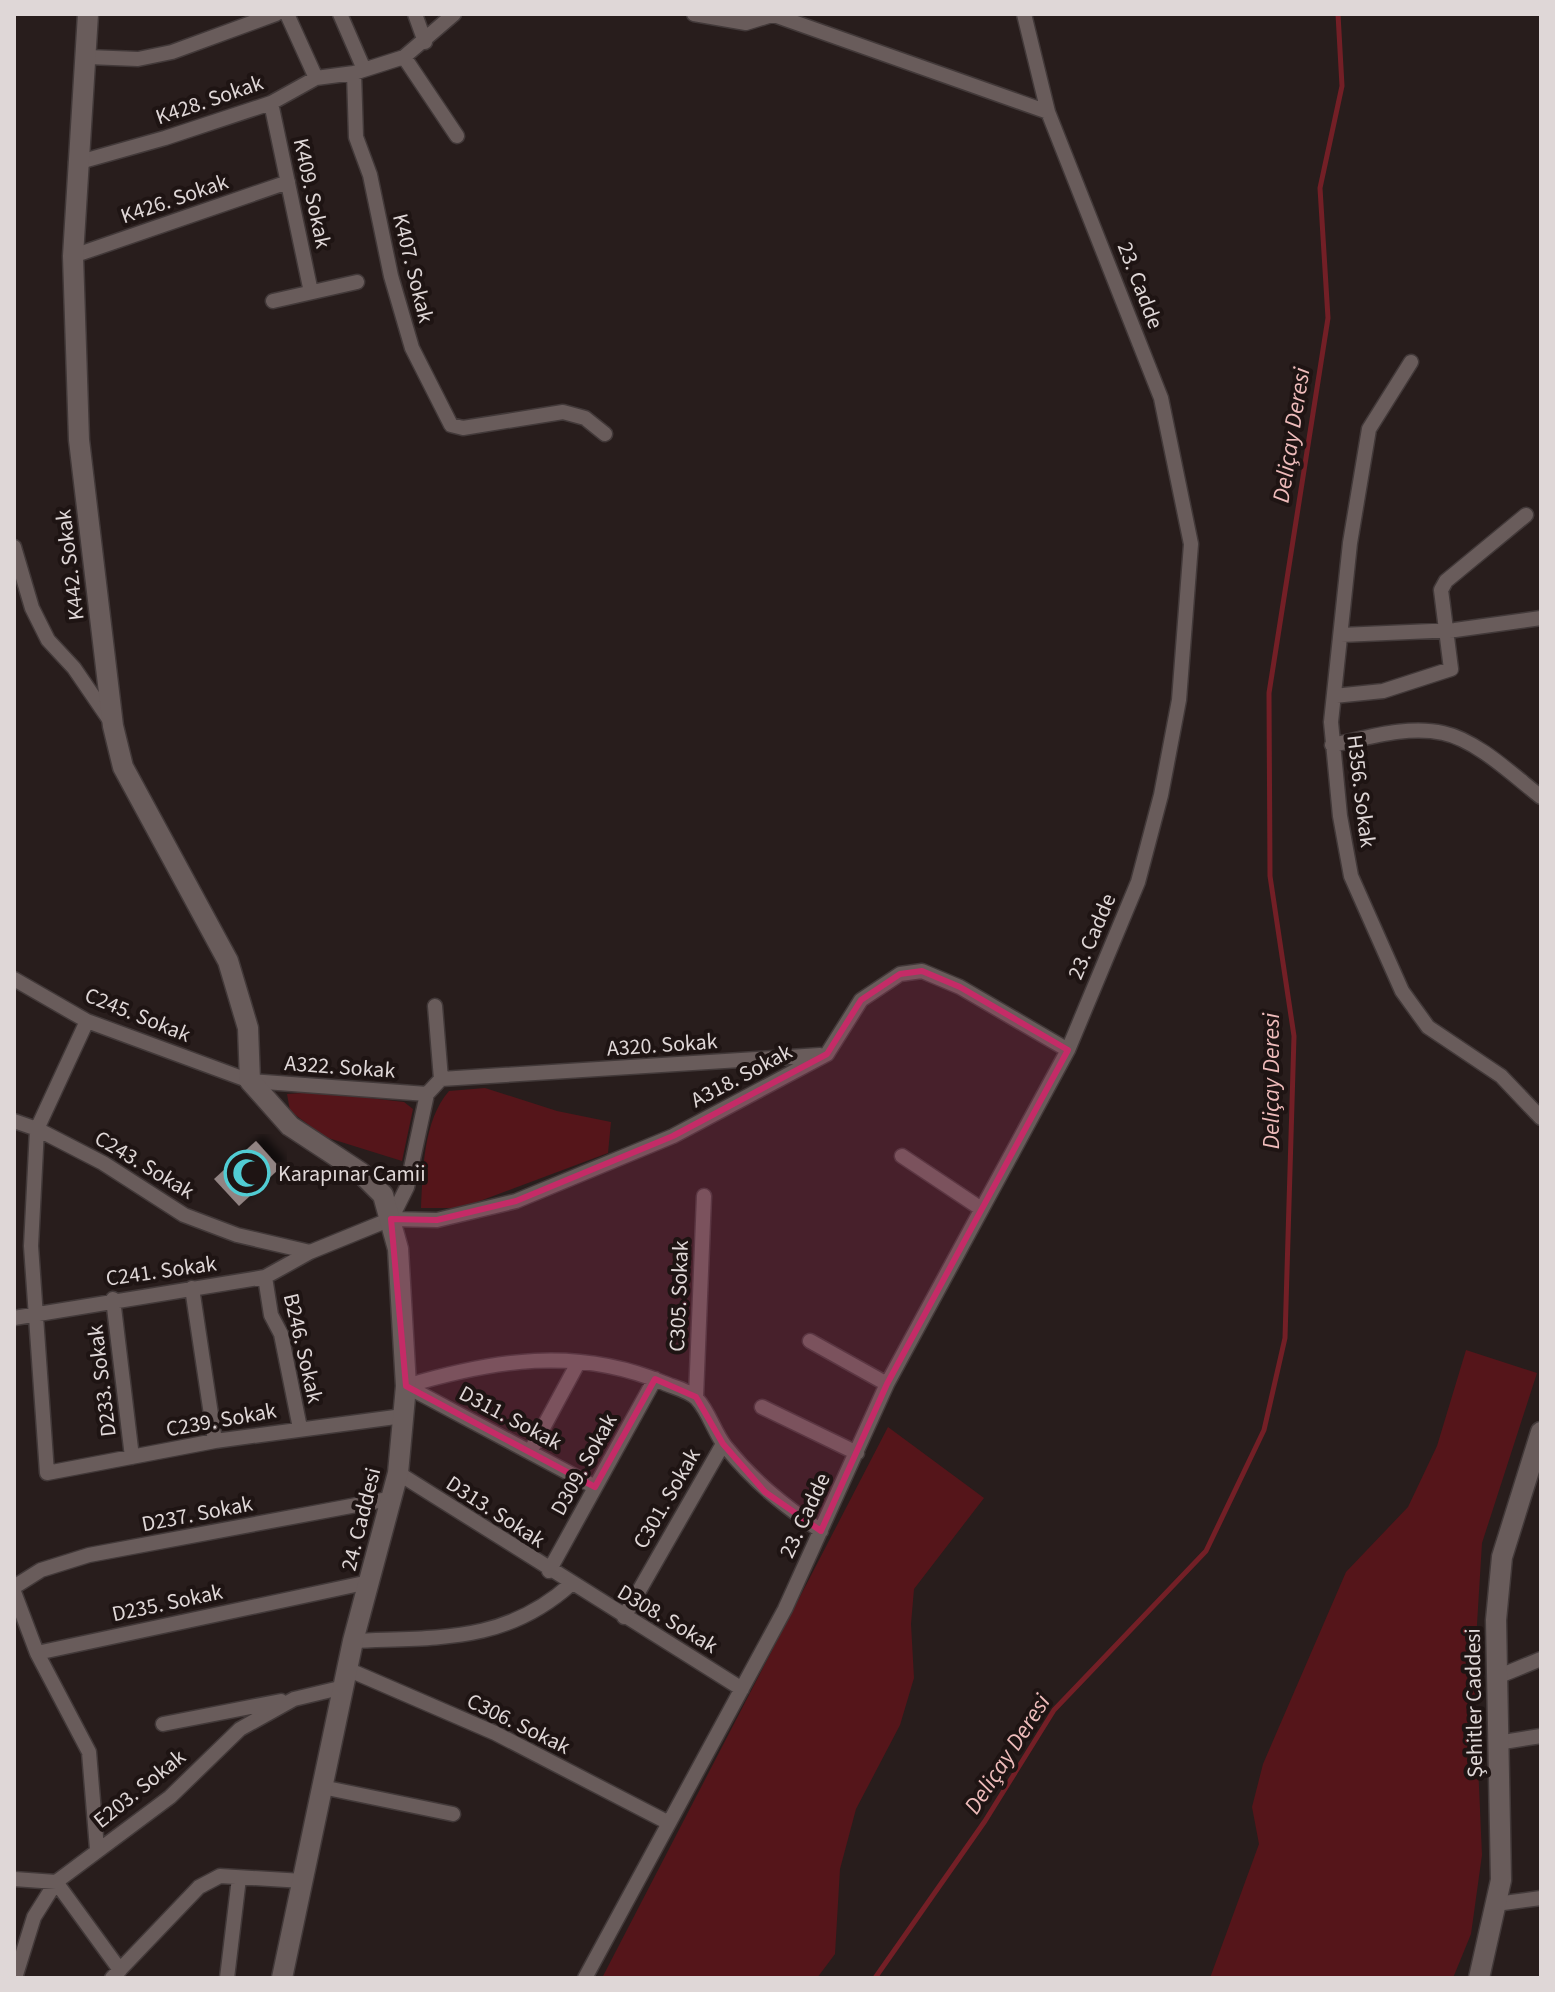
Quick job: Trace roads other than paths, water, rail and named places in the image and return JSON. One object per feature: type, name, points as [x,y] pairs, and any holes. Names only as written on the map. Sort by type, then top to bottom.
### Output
[{"type":"street","name":"K442. Sokak","points":[[88,14],[88,57],[76,163],[73,256],[79,440],[113,726],[123,767],[228,961],[248,1028],[250,1081]]},
{"type":"street","points":[[88,57],[138,59],[172,52],[276,14]]},
{"type":"street","points":[[287,14],[316,78]]},
{"type":"street","points":[[340,14],[359,70],[404,57],[454,14]]},
{"type":"street","points":[[415,14],[425,42]]},
{"type":"street","points":[[694,14],[746,23],[771,14],[1048,112]]},
{"type":"street","name":"23. Cadde","points":[[585,1978],[785,1609],[887,1384],[1068,1050],[1138,882],[1161,795],[1179,700],[1191,544],[1161,398],[1048,112],[1024,14]]},
{"type":"street","points":[[404,57],[457,136]]},
{"type":"street","name":"K428. Sokak","points":[[76,163],[271,103],[316,78],[359,70]]},
{"type":"street","name":"K407. Sokak","points":[[359,70],[356,137],[370,175],[391,276],[412,348],[451,425],[463,428],[563,412],[585,418],[605,434]]},
{"type":"street","name":"K409. Sokak","points":[[271,103],[311,292]]},
{"type":"street","name":"K426. Sokak","points":[[73,256],[288,182]]},
{"type":"street","points":[[273,301],[357,282]]},
{"type":"street","name":"H356. Sokak","points":[[1411,362],[1369,429],[1350,543],[1332,745],[1351,876],[1402,991],[1428,1027],[1501,1076],[1541,1118]]},
{"type":"street","points":[[1334,696],[1383,691],[1451,669],[1440,604],[1446,581],[1526,515]]},
{"type":"street","points":[[14,547],[32,608],[48,640],[74,668],[113,726]]},
{"type":"street","points":[[1341,635],[1444,630],[1541,618]]},
{"type":"street","points":[[1332,745],[1390,733],[1446,733],[1505,766],[1541,797]]},
{"type":"street","name":"A318. Sokak","points":[[391,1219],[437,1220],[516,1201],[673,1136],[827,1054],[861,1000],[900,974],[922,971],[960,987],[1068,1050]]},
{"type":"street","name":"C245. Sokak","points":[[14,979],[87,1021],[250,1081]]},
{"type":"street","points":[[310,1252],[391,1219],[407,1187],[427,1094],[441,1079],[435,1006]]},
{"type":"street","points":[[35,1313],[31,1246],[37,1129],[87,1021]]},
{"type":"street","name":"A320. Sokak","points":[[441,1079],[827,1054]]},
{"type":"street","name":"A322. Sokak","points":[[250,1081],[427,1094]]},
{"type":"street","name":"24. Caddesi","points":[[250,1081],[290,1126],[368,1180],[383,1195],[391,1219],[402,1285],[406,1386],[394,1498],[353,1641],[282,1978]]},
{"type":"street","name":"C243. Sokak","points":[[14,1121],[37,1129],[103,1163],[184,1215],[237,1235],[310,1252]]},
{"type":"street","points":[[902,1156],[980,1208]]},
{"type":"street","name":"C305. Sokak","points":[[696,1397],[704,1196]]},
{"type":"street","name":"C241. Sokak","points":[[14,1318],[113,1299],[265,1277],[310,1252]]},
{"type":"street","name":"B246. Sokak","points":[[265,1277],[271,1315],[281,1334],[300,1428]]},
{"type":"street","points":[[192,1288],[215,1441]]},
{"type":"street","name":"D233. Sokak","points":[[113,1299],[132,1457]]},
{"type":"street","name":"C239. Sokak","points":[[35,1313],[47,1473],[215,1441],[403,1416]]},
{"type":"street","points":[[810,1341],[887,1384]]},
{"type":"street","points":[[406,1386],[456,1371],[522,1359],[604,1365],[655,1379],[696,1397],[723,1444],[765,1492],[821,1531]]},
{"type":"street","points":[[530,1452],[578,1363]]},
{"type":"street","name":"D309. Sokak","points":[[549,1571],[655,1379]]},
{"type":"street","name":"D311. Sokak","points":[[406,1386],[595,1487]]},
{"type":"street","points":[[762,1407],[857,1453]]},
{"type":"street","name":"Şehitler Caddesi","points":[[1479,1978],[1501,1880],[1496,1620],[1502,1557],[1541,1432]]},
{"type":"street","name":"C301. Sokak","points":[[624,1617],[723,1444]]},
{"type":"street","name":"D313. Sokak","points":[[398,1473],[571,1584]]},
{"type":"street","name":"D237. Sokak","points":[[14,1590],[41,1570],[89,1555],[394,1498]]},
{"type":"street","name":"D235. Sokak","points":[[37,1653],[369,1582]]},
{"type":"street","points":[[353,1641],[475,1636],[513,1624],[552,1601],[571,1584]]},
{"type":"street","name":"D308. Sokak","points":[[571,1584],[742,1689]]},
{"type":"street","points":[[14,1590],[37,1653],[89,1752],[97,1849]]},
{"type":"street","points":[[1497,1677],[1541,1659]]},
{"type":"street","name":"E203. Sokak","points":[[15,1978],[34,1917],[56,1882],[170,1797],[240,1729],[294,1699],[346,1678]]},
{"type":"street","name":"C306. Sokak","points":[[346,1678],[495,1733],[669,1823]]},
{"type":"street","points":[[163,1724],[294,1699]]},
{"type":"street","points":[[1497,1743],[1541,1736]]},
{"type":"street","points":[[322,1787],[453,1814]]},
{"type":"street","points":[[14,1879],[56,1882],[116,1974],[199,1887],[220,1876],[303,1881]]},
{"type":"street","points":[[227,1978],[239,1878]]},
{"type":"street","points":[[1496,1904],[1541,1898]]},
{"type":"waterway","name":"Deliçay Deresi","points":[[875,1978],[985,1821],[1054,1710],[1206,1551],[1264,1430],[1285,1338],[1294,1036],[1270,876],[1269,693],[1328,318],[1320,188],[1342,86],[1338,14]]},
{"type":"place","name":"Karapınar Camii","points":[[247,1173]]}]
